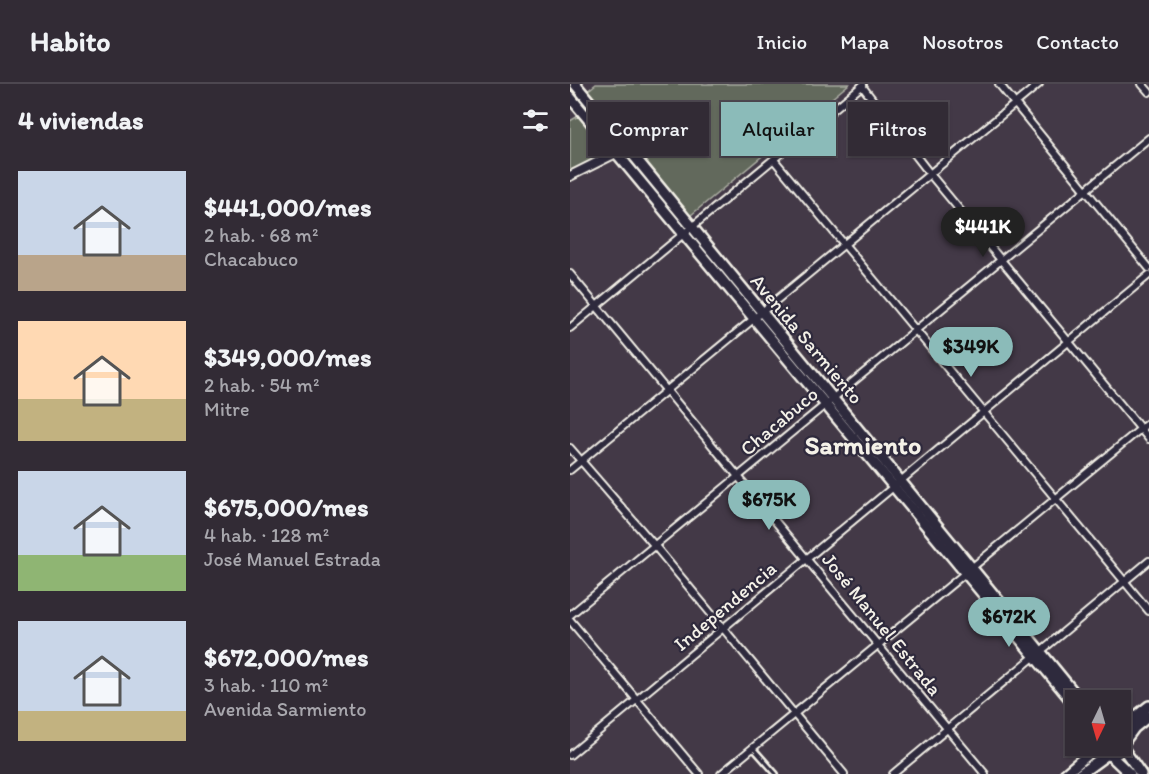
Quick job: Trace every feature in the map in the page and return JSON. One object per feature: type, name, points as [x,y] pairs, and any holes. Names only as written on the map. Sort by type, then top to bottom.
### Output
[{"type":"main road","name":"Avenida Sarmiento","points":[[575,84],[589,102]]},
{"type":"main road","name":"Avenida Sarmiento","points":[[570,97],[588,119]]},
{"type":"main road","name":"Avenida Sarmiento","points":[[626,156],[687,230],[762,312],[829,401],[1065,692]]},
{"type":"main road","name":"Avenida Sarmiento","points":[[687,230],[752,320],[829,401]]},
{"type":"main road","name":"Avenida Sarmiento","points":[[1037,655],[1070,690]]},
{"type":"main road","points":[[1131,720],[1149,706]]},
{"type":"main road","points":[[1131,732],[1149,716]]},
{"type":"main road","points":[[1065,774],[1086,756]]},
{"type":"main road","points":[[1080,774],[1107,756]]},
{"type":"main road","points":[[1109,756],[1130,774]]},
{"type":"main road","points":[[1130,756],[1141,774]]},
{"type":"street","points":[[999,84],[1149,268]]},
{"type":"street","points":[[570,470],[1039,84]]},
{"type":"street","points":[[1142,84],[1149,92]]},
{"type":"street","points":[[570,328],[687,230],[775,161],[863,85],[930,174],[1149,439]]},
{"type":"street","name":"Chacabuco","points":[[570,615],[1149,138]]},
{"type":"street","points":[[570,176],[609,156]]},
{"type":"street","points":[[775,161],[1149,611]]},
{"type":"street","name":"José Manuel Estrada","points":[[570,274],[985,774]]},
{"type":"street","name":"Independencia","points":[[570,755],[1149,275]]},
{"type":"street","points":[[722,774],[967,569],[1149,422]]},
{"type":"street","points":[[570,448],[656,546],[844,774]]},
{"type":"street","points":[[893,774],[1149,561]]},
{"type":"street","points":[[570,620],[699,774]]},
{"type":"lane","points":[[753,748],[776,774]]},
{"type":"green space","points":[[596,84],[849,84],[827,102],[721,102],[721,156],[762,156],[685,220],[636,156],[709,156],[709,102],[594,102],[586,92]]},
{"type":"green space","points":[[580,115],[588,125],[588,156],[603,156],[570,171],[570,121]]},
{"type":"district","name":"Sarmiento","points":[[863,445]]}]
